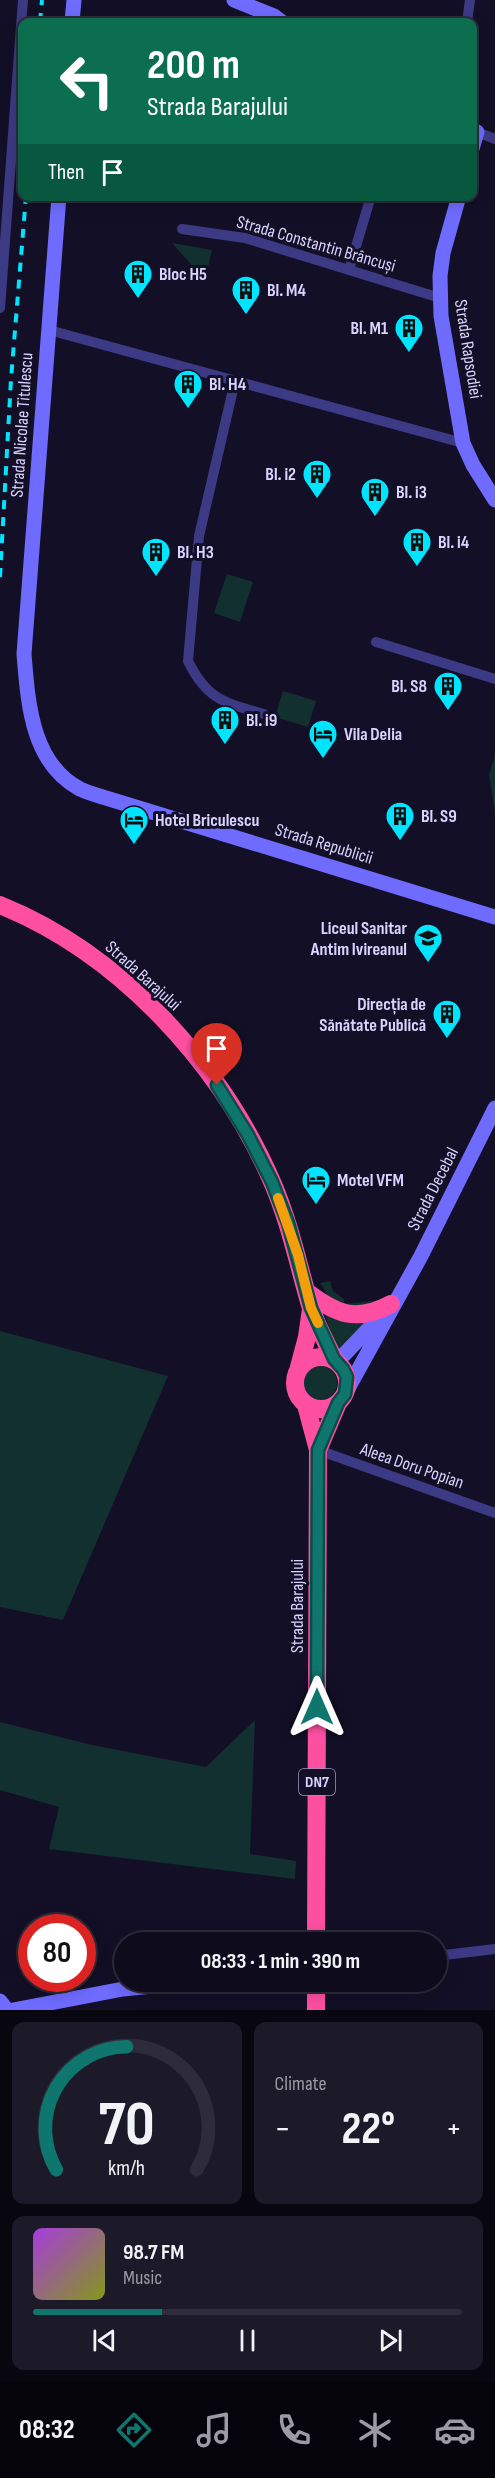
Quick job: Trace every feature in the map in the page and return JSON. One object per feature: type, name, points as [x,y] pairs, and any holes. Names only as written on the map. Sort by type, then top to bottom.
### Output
[{"type":"highway","name":"Strada Barajului","points":[[2,906],[53,931],[114,974],[164,1020],[193,1053],[235,1112],[265,1168],[288,1223],[309,1300],[335,1361]]},
{"type":"highway","name":"Strada Barajului","points":[[299,1367],[307,1336],[309,1300]]},
{"type":"highway","points":[[309,1300],[351,1315],[369,1314],[390,1304]]},
{"type":"highway","points":[[299,1367],[311,1358],[326,1357],[335,1361]]},
{"type":"highway","name":"DN7","points":[[335,1361],[347,1377],[341,1399]]},
{"type":"highway","name":"DN7","points":[[299,1367],[294,1378],[294,1385],[296,1393],[306,1405]]},
{"type":"highway","name":"Strada Barajului","points":[[318,1450],[341,1399]]},
{"type":"highway","points":[[306,1405],[322,1409],[341,1399]]},
{"type":"highway","name":"Strada Barajului","points":[[306,1405],[318,1450],[316,1932]]},
{"type":"highway","points":[[316,1992],[316,2010]]},
{"type":"main road","points":[[72,18],[74,0]]},
{"type":"main road","points":[[234,0],[277,18]]},
{"type":"main road","name":"Strada Nicolae Titulescu","points":[[48,760],[38,740],[32,719],[24,654],[59,201]]},
{"type":"main road","name":"Strada Rapsodiei","points":[[458,201],[443,253],[440,298],[463,443],[473,465],[495,500]]},
{"type":"main road","name":"Strada Republicii","points":[[48,760],[70,783],[80,789],[495,917]]},
{"type":"main road","name":"Strada Decebal","points":[[341,1399],[404,1286],[495,1108]]},
{"type":"main road","name":"Strada Decebal","points":[[335,1361],[359,1341],[404,1286]]},
{"type":"main road","points":[[13,2010],[114,1991]]},
{"type":"main road","points":[[0,2001],[7,2010]]},
{"type":"street","points":[[22,18],[23,0]]},
{"type":"street","points":[[467,1],[467,18]]},
{"type":"street","points":[[0,308],[18,67]]},
{"type":"street","points":[[477,132],[495,139]]},
{"type":"street","points":[[349,270],[370,201]]},
{"type":"street","name":"Strada Constantin Brâncuși","points":[[182,230],[244,238],[440,298]]},
{"type":"street","points":[[49,330],[463,443]]},
{"type":"street","points":[[235,381],[199,536],[188,661],[196,678],[211,695],[264,714]]},
{"type":"street","points":[[376,642],[495,679]]},
{"type":"street","name":"Aleea Doru Popian","points":[[318,1450],[495,1513]]},
{"type":"street","points":[[447,1955],[495,1949]]},
{"type":"green space","points":[[172,243],[212,250],[205,280]]},
{"type":"green space","points":[[227,574],[253,582],[240,622],[214,613]]},
{"type":"green space","points":[[283,691],[316,701],[308,727],[275,717]]},
{"type":"green space","points":[[495,755],[495,813],[489,775]]},
{"type":"green space","points":[[330,1281],[333,1291],[344,1299],[344,1304],[382,1300],[357,1309],[330,1299],[320,1283]]},
{"type":"green space","points":[[325,1313],[369,1319],[345,1347],[336,1351]]},
{"type":"green space","points":[[0,1331],[168,1376],[63,1620],[0,1607]]},
{"type":"green space","points":[[320,1366],[332,1371],[337,1383],[332,1395],[320,1400],[308,1395],[303,1383],[308,1371]]},
{"type":"green space","points":[[255,1720],[250,1854],[296,1861],[295,1879],[49,1849],[59,1807],[0,1790],[0,1722],[92,1745],[206,1767]]},
{"type":"railway","points":[[40,18],[42,0]]},
{"type":"railway","points":[[0,577],[11,379],[26,201]]},
{"type":"slow traffic","points":[[278,1198],[298,1255],[311,1308],[318,1323]]},
{"type":"place","name":"Bloc H5","points":[[138,300]]},
{"type":"place","name":"Bl. M4","points":[[246,316]]},
{"type":"place","name":"Bl. M1","points":[[409,354]]},
{"type":"place","name":"Bl. H4","points":[[188,410]]},
{"type":"place","name":"Bl. i2","points":[[317,500]]},
{"type":"place","name":"Bl. i3","points":[[375,518]]},
{"type":"place","name":"Bl. i4","points":[[417,568]]},
{"type":"place","name":"Bl. H3","points":[[156,578]]},
{"type":"place","name":"Bl. S8","points":[[448,712]]},
{"type":"place","name":"Bl. i9","points":[[225,746]]},
{"type":"place","name":"Vila Delia","points":[[323,760]]},
{"type":"place","name":"Bl. S9","points":[[400,842]]},
{"type":"place","name":"Hotel Briculescu","points":[[134,846]]},
{"type":"place","name":"Liceul Sanitar Antim Ivireanul","points":[[428,964]]},
{"type":"place","name":"Direcția de Sănătate Publică","points":[[447,1040]]},
{"type":"place","name":"Motel VFM","points":[[316,1206]]},
{"type":"route","points":[[217,1085],[235,1112],[272,1182],[298,1255],[311,1308],[334,1359],[347,1377],[345,1394],[338,1403],[318,1450],[317,1707]]}]
